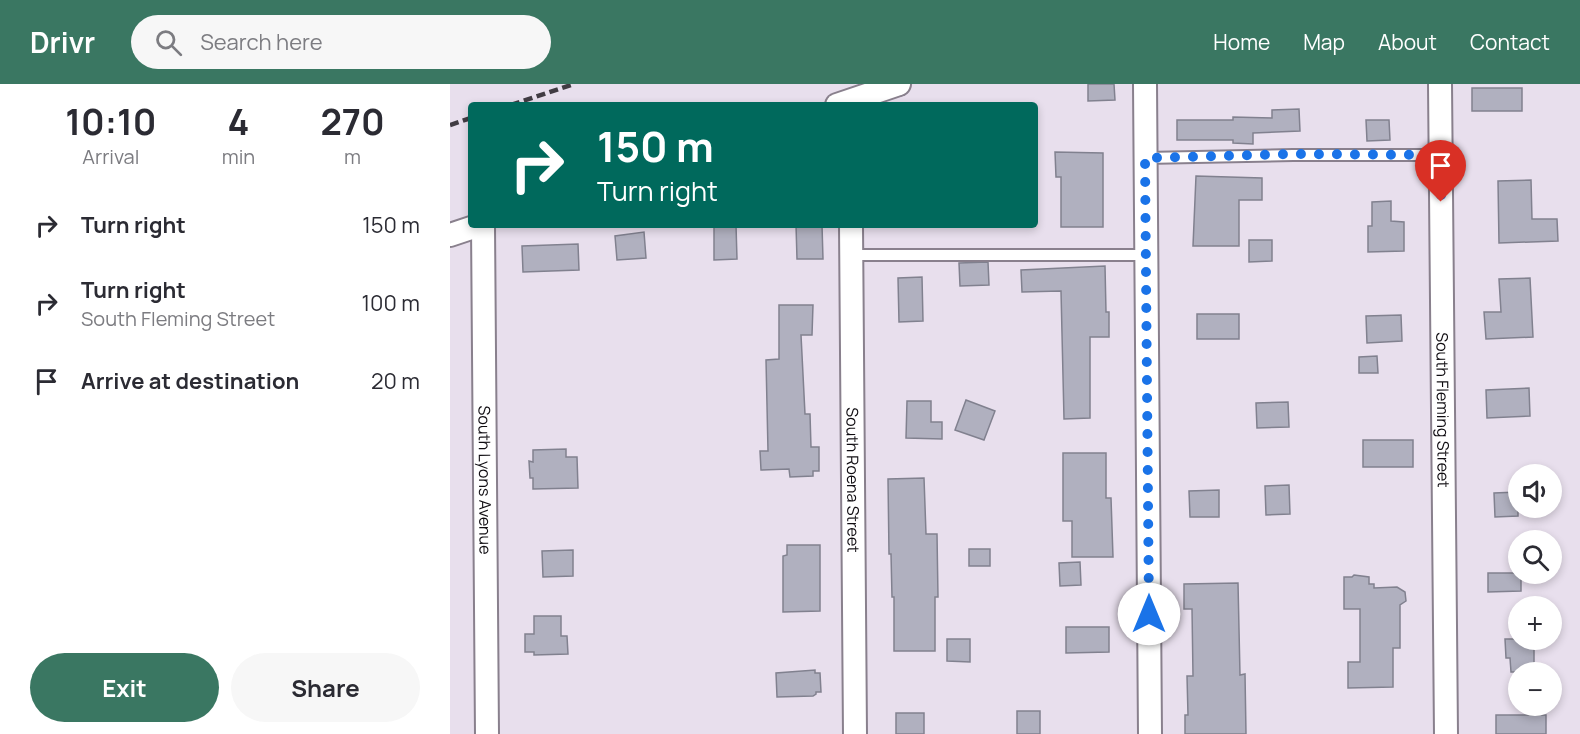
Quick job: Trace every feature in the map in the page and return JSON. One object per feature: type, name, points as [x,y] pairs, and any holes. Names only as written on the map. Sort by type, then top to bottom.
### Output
[{"type":"street","points":[[851,102],[899,84]]},
{"type":"street","points":[[1145,84],[1150,734]]},
{"type":"street","name":"South Fleming Street","points":[[1440,84],[1446,734]]},
{"type":"street","points":[[450,235],[472,228]]},
{"type":"street","name":"South Lyons Avenue","points":[[482,228],[487,734]]},
{"type":"street","name":"South Roena Street","points":[[851,228],[855,734]]},
{"type":"lane","points":[[1145,158],[1293,154],[1441,155]]},
{"type":"lane","points":[[851,255],[1146,255]]},
{"type":"building","points":[[1088,84],[1114,84],[1115,100],[1088,101]]},
{"type":"building","points":[[1472,88],[1522,88],[1522,111],[1472,111]]},
{"type":"building","points":[[1299,109],[1300,131],[1253,133],[1253,144],[1233,143],[1233,140],[1177,140],[1177,120],[1233,120],[1233,117],[1272,118],[1272,110]]},
{"type":"building","points":[[1366,120],[1389,120],[1390,140],[1367,141]]},
{"type":"building","points":[[1055,152],[1103,153],[1103,227],[1061,227],[1061,177],[1056,177]]},
{"type":"building","points":[[1196,176],[1262,178],[1262,200],[1239,200],[1239,246],[1193,246]]},
{"type":"building","points":[[1531,180],[1532,219],[1557,219],[1558,241],[1499,243],[1498,181]]},
{"type":"building","points":[[1391,201],[1391,221],[1404,222],[1404,251],[1368,252],[1368,226],[1372,226],[1372,202]]},
{"type":"building","points":[[714,228],[736,228],[737,259],[714,260]]},
{"type":"building","points":[[796,228],[822,228],[823,259],[797,259]]},
{"type":"building","points":[[644,232],[646,258],[617,260],[615,236]]},
{"type":"building","points":[[1249,240],[1272,240],[1272,261],[1249,262]]},
{"type":"building","points":[[578,244],[579,270],[523,272],[522,246]]},
{"type":"building","points":[[988,262],[989,285],[960,286],[959,263]]},
{"type":"building","points":[[1105,266],[1109,337],[1090,337],[1090,418],[1064,419],[1061,291],[1022,292],[1021,270]]},
{"type":"building","points":[[922,277],[923,321],[899,322],[898,278]]},
{"type":"building","points":[[1530,278],[1533,337],[1486,339],[1484,312],[1501,312],[1499,279]]},
{"type":"building","points":[[779,305],[813,305],[812,335],[801,335],[805,414],[810,414],[811,447],[819,447],[819,471],[813,471],[813,476],[790,477],[789,469],[761,470],[760,451],[768,451],[766,360],[779,359]]},
{"type":"building","points":[[1197,314],[1239,314],[1239,339],[1197,339]]},
{"type":"building","points":[[1401,315],[1402,341],[1367,343],[1366,316]]},
{"type":"building","points":[[1377,356],[1378,373],[1359,373],[1359,357]]},
{"type":"building","points":[[1529,388],[1530,416],[1487,418],[1486,390]]},
{"type":"building","points":[[966,400],[995,411],[984,440],[955,430]]},
{"type":"building","points":[[907,401],[931,401],[931,422],[942,422],[942,439],[906,438]]},
{"type":"building","points":[[1288,402],[1289,427],[1257,428],[1256,403]]},
{"type":"building","points":[[1363,440],[1413,440],[1413,467],[1363,467]]},
{"type":"building","points":[[566,449],[566,457],[577,457],[578,488],[533,489],[529,461],[533,462],[533,450]]},
{"type":"building","points":[[1063,453],[1106,453],[1106,498],[1111,498],[1113,557],[1072,557],[1072,521],[1063,521]]},
{"type":"building","points":[[924,478],[926,534],[937,534],[938,597],[935,597],[935,651],[894,651],[894,597],[892,597],[891,554],[889,554],[888,479]]},
{"type":"building","points":[[1289,485],[1290,514],[1266,515],[1265,486]]},
{"type":"building","points":[[1219,490],[1219,517],[1190,517],[1189,491]]},
{"type":"building","points":[[1508,492],[1508,516],[1495,517],[1494,493]]},
{"type":"building","points":[[787,545],[820,545],[820,611],[783,612],[783,556],[787,555]]},
{"type":"building","points":[[969,549],[990,549],[990,566],[969,566]]},
{"type":"building","points":[[573,550],[573,576],[543,577],[542,551]]},
{"type":"building","points":[[1080,562],[1081,585],[1060,586],[1059,563]]},
{"type":"building","points":[[1488,573],[1508,573],[1508,584],[1521,584],[1521,591],[1488,592]]},
{"type":"building","points":[[1354,575],[1369,577],[1369,584],[1374,584],[1374,588],[1397,587],[1405,592],[1406,601],[1400,605],[1400,648],[1393,648],[1393,687],[1348,688],[1348,662],[1360,662],[1360,609],[1344,609],[1344,577]]},
{"type":"building","points":[[1238,583],[1240,675],[1245,674],[1246,734],[1185,734],[1185,715],[1188,715],[1187,676],[1193,676],[1192,609],[1184,609],[1184,584]]},
{"type":"building","points":[[534,616],[561,616],[561,636],[567,636],[568,654],[534,655],[534,652],[525,652],[525,634],[534,634]]},
{"type":"building","points":[[1066,627],[1109,627],[1109,652],[1066,653]]},
{"type":"building","points":[[947,639],[970,639],[970,662],[947,661]]},
{"type":"building","points":[[1505,639],[1508,639],[1508,650],[1534,650],[1534,662],[1510,662],[1510,658],[1506,658]]},
{"type":"building","points":[[815,670],[815,673],[820,673],[821,692],[816,692],[813,696],[777,697],[776,673]]},
{"type":"building","points":[[1017,711],[1040,711],[1040,734],[1017,734]]},
{"type":"building","points":[[896,713],[924,713],[924,734],[896,734]]},
{"type":"building","points":[[1496,715],[1546,716],[1546,734],[1496,734]]},
{"type":"railway","points":[[520,102],[574,84]]},
{"type":"railway","points":[[450,125],[468,119]]},
{"type":"route","points":[[1149,614],[1145,158],[1293,154],[1441,155],[1441,202]]}]
